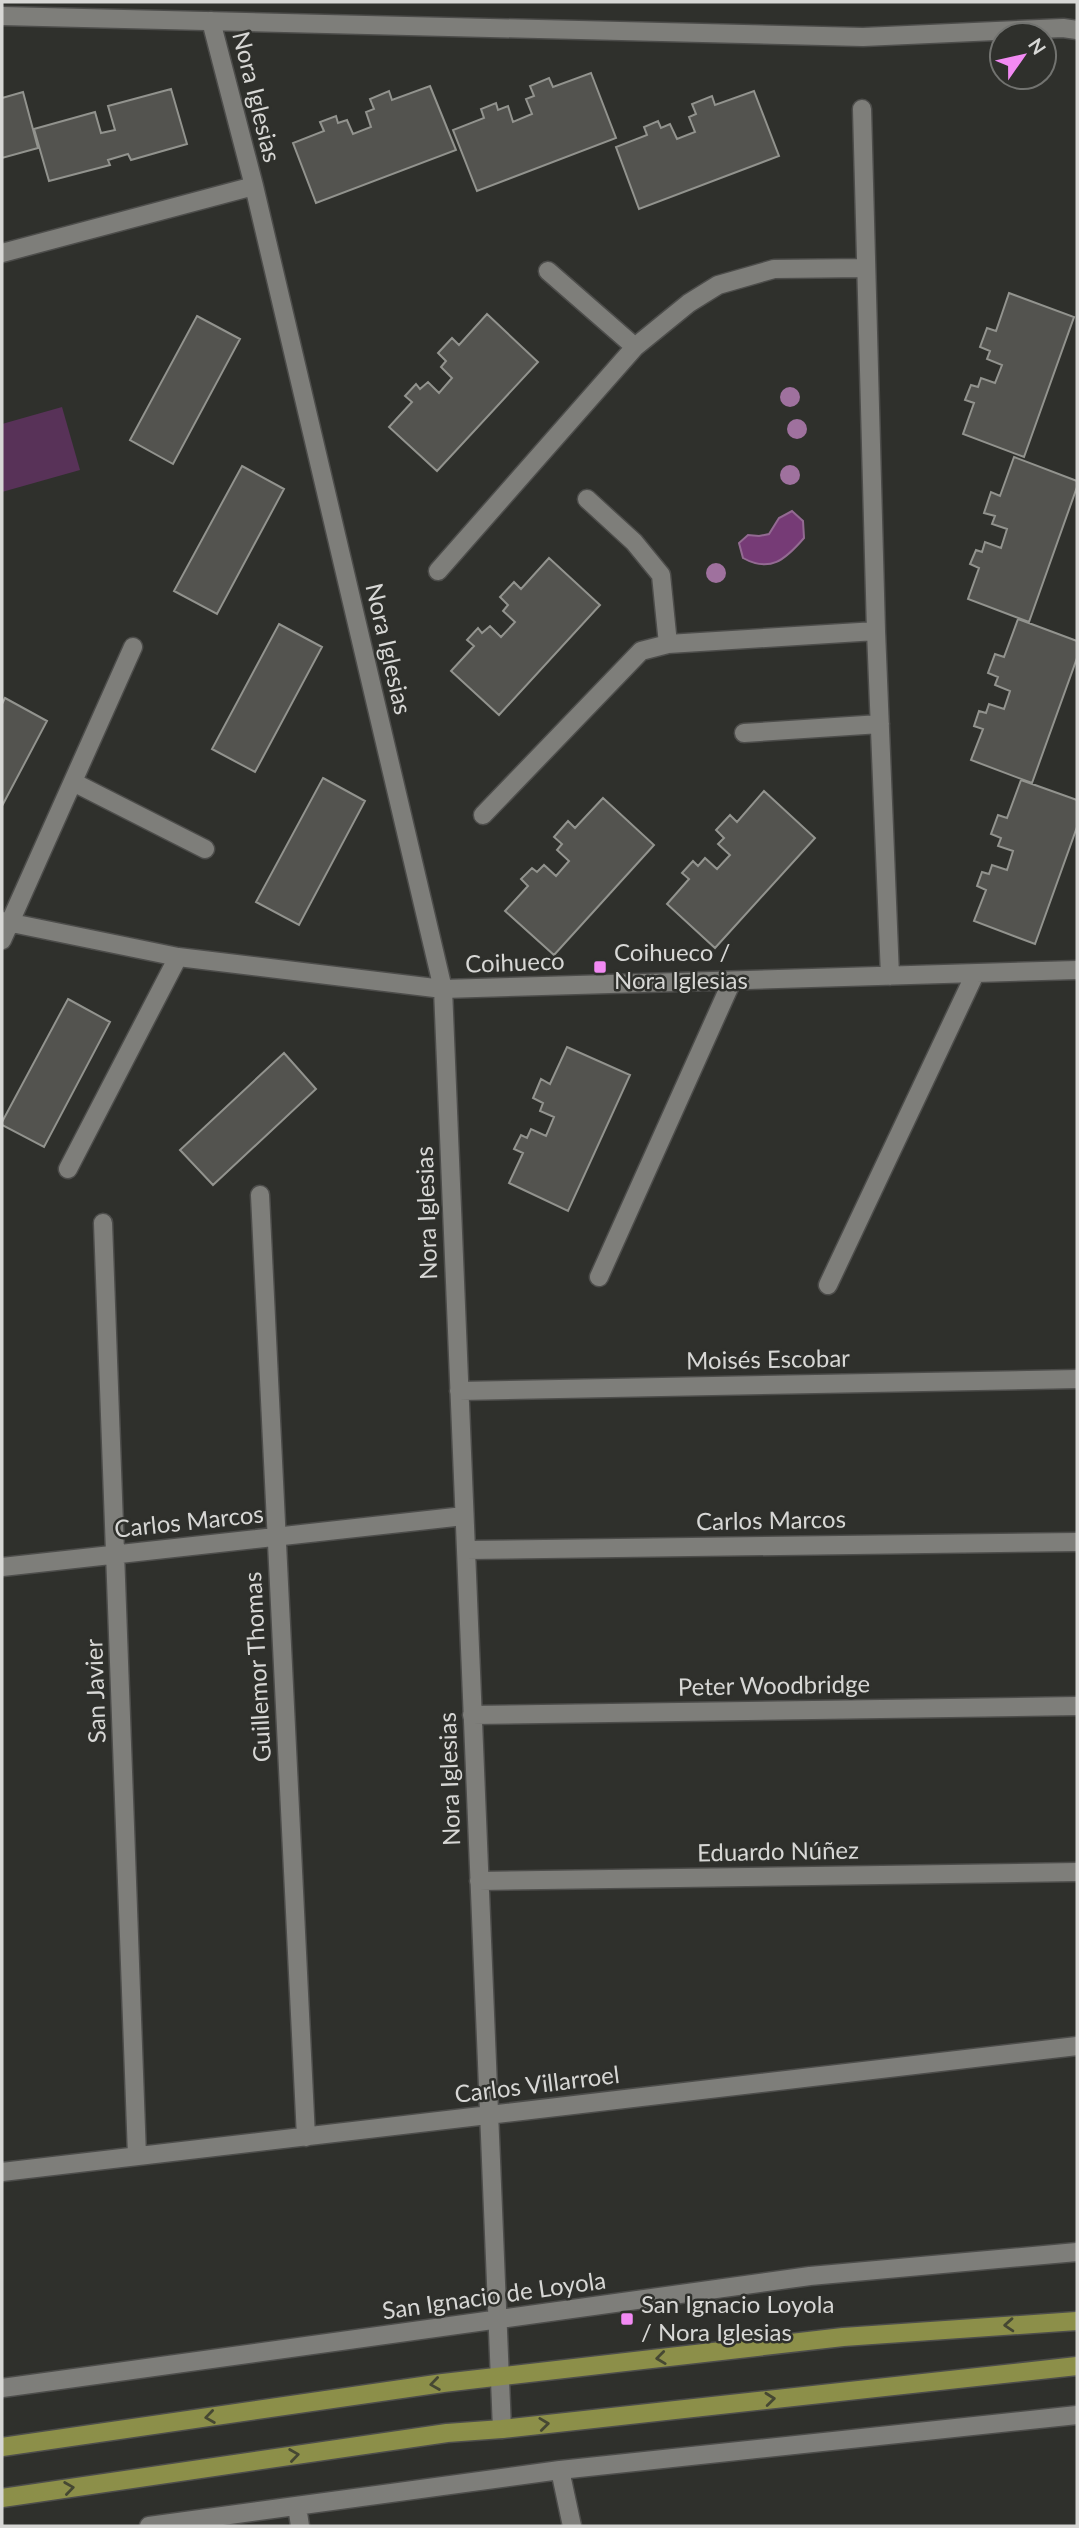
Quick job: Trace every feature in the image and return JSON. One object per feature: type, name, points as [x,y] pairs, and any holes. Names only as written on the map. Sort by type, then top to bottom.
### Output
[{"type":"main road","points":[[2,2447],[443,2383],[843,2337],[1077,2321]]},
{"type":"main road","points":[[2,2498],[447,2433],[1077,2366]]},
{"type":"street","points":[[2,16],[863,37],[1063,28],[1077,30]]},
{"type":"street","name":"Nora Iglesias","points":[[211,21],[254,186],[443,989],[502,2429]]},
{"type":"street","points":[[862,108],[876,631],[890,976]]},
{"type":"street","points":[[2,253],[254,186]]},
{"type":"street","points":[[438,571],[635,347],[688,303],[718,285],[774,269],[865,268]]},
{"type":"street","points":[[548,271],[635,347]]},
{"type":"street","points":[[587,499],[634,542],[661,575],[668,644]]},
{"type":"street","points":[[483,815],[641,651],[668,644],[876,631]]},
{"type":"street","points":[[2,940],[6,922],[73,782],[133,647]]},
{"type":"street","points":[[744,733],[880,724]]},
{"type":"street","points":[[73,782],[205,849]]},
{"type":"street","name":"Coihueco","points":[[6,922],[178,957],[443,989],[1077,970]]},
{"type":"street","points":[[68,1169],[178,957]]},
{"type":"street","points":[[828,1285],[975,974]]},
{"type":"street","points":[[599,1277],[732,981]]},
{"type":"street","name":"Guillemor Thomas","points":[[260,1195],[306,2137]]},
{"type":"street","name":"San Javier","points":[[103,1223],[137,2156]]},
{"type":"street","name":"Moisés Escobar","points":[[459,1391],[1077,1379]]},
{"type":"street","name":"Carlos Marcos","points":[[2,1567],[464,1516]]},
{"type":"street","name":"Carlos Marcos","points":[[466,1550],[1077,1542]]},
{"type":"street","name":"Peter Woodbridge","points":[[472,1715],[1077,1706]]},
{"type":"street","name":"Eduardo Núñez","points":[[479,1881],[1077,1872]]},
{"type":"street","name":"Carlos Villarroel","points":[[2,2172],[1077,2046]]},
{"type":"street","name":"San Ignacio de Loyola","points":[[2,2388],[810,2277],[1077,2252]]},
{"type":"street","points":[[149,2526],[560,2470],[1077,2415]]},
{"type":"street","points":[[560,2470],[572,2526]]},
{"type":"street","points":[[297,2506],[300,2526]]},
{"type":"shaded area","points":[[62,407],[80,470],[2,492],[2,424]]},
{"type":"shaded area","points":[[792,511],[803,521],[804,538],[790,553],[769,564],[743,558],[739,543],[748,535],[769,534],[779,518]]},
{"type":"building","points":[[591,73],[616,138],[477,191],[453,130],[484,118],[481,109],[496,103],[498,110],[508,106],[513,122],[532,114],[526,99],[534,96],[530,86],[549,78],[553,87]]},
{"type":"building","points":[[430,86],[456,150],[316,203],[293,143],[324,131],[320,122],[336,116],[338,123],[347,120],[353,134],[371,127],[366,112],[374,109],[370,99],[389,91],[392,100]]},
{"type":"building","points":[[171,89],[187,144],[131,160],[128,154],[108,160],[110,165],[49,181],[34,129],[95,112],[101,133],[115,130],[108,106]]},
{"type":"building","points":[[754,91],[779,156],[639,209],[616,147],[647,135],[644,127],[658,121],[661,128],[670,124],[677,139],[695,132],[689,117],[696,114],[692,104],[712,96],[715,105]]},
{"type":"building","points":[[23,92],[38,148],[2,158],[2,98]]},
{"type":"building","points":[[1009,293],[1074,317],[1024,457],[963,434],[974,403],[965,400],[971,385],[978,387],[981,378],[995,383],[1002,365],[987,359],[990,351],[980,347],[987,328],[996,331]]},
{"type":"building","points":[[487,314],[538,362],[437,471],[389,427],[412,402],[405,396],[416,384],[420,389],[428,382],[439,393],[452,378],[441,367],[446,361],[438,353],[452,338],[459,345]]},
{"type":"building","points":[[197,316],[240,339],[173,464],[130,440]]},
{"type":"building","points":[[1014,457],[1077,481],[1029,622],[968,599],[979,568],[970,564],[976,550],[982,552],[985,542],[1001,548],[1007,529],[992,524],[995,516],[984,513],[991,492],[1000,496]]},
{"type":"building","points":[[242,466],[284,489],[217,614],[174,591]]},
{"type":"building","points":[[549,558],[600,605],[499,715],[451,671],[474,646],[467,640],[478,628],[482,633],[490,626],[501,637],[515,622],[503,611],[508,605],[500,597],[514,582],[521,589]]},
{"type":"building","points":[[1018,619],[1077,641],[1077,658],[1032,783],[971,760],[983,729],[974,726],[979,711],[986,713],[989,704],[1004,709],[1010,691],[995,685],[998,677],[988,673],[995,654],[1004,657]]},
{"type":"building","points":[[279,624],[322,647],[255,772],[212,749]]},
{"type":"building","points":[[5,698],[47,721],[2,806],[2,704]]},
{"type":"building","points":[[323,778],[365,801],[299,925],[256,902]]},
{"type":"building","points":[[1021,780],[1077,800],[1077,827],[1035,944],[974,921],[986,890],[977,886],[982,872],[989,874],[992,865],[1007,870],[1013,851],[998,846],[1001,838],[991,834],[998,815],[1007,818]]},
{"type":"building","points":[[764,791],[815,838],[715,948],[667,904],[689,879],[682,873],[693,861],[698,866],[705,858],[717,869],[730,855],[718,844],[724,838],[716,830],[730,815],[737,822]]},
{"type":"building","points":[[603,798],[654,845],[554,955],[505,911],[528,886],[521,879],[532,868],[537,872],[544,865],[556,876],[569,861],[557,850],[562,844],[554,837],[568,821],[575,828]]},
{"type":"building","points":[[68,999],[110,1022],[44,1147],[2,1125],[2,1122]]},
{"type":"building","points":[[567,1047],[630,1075],[568,1211],[509,1183],[523,1153],[514,1149],[521,1135],[527,1138],[531,1129],[546,1136],[554,1117],[540,1111],[543,1103],[533,1098],[541,1079],[550,1084]]},
{"type":"building","points":[[284,1053],[316,1089],[213,1185],[180,1150]]},
{"type":"place","name":"Coihueco / Nora Iglesias","points":[[600,967]]},
{"type":"place","name":"San Ignacio Loyola / Nora Iglesias","points":[[627,2319]]}]
